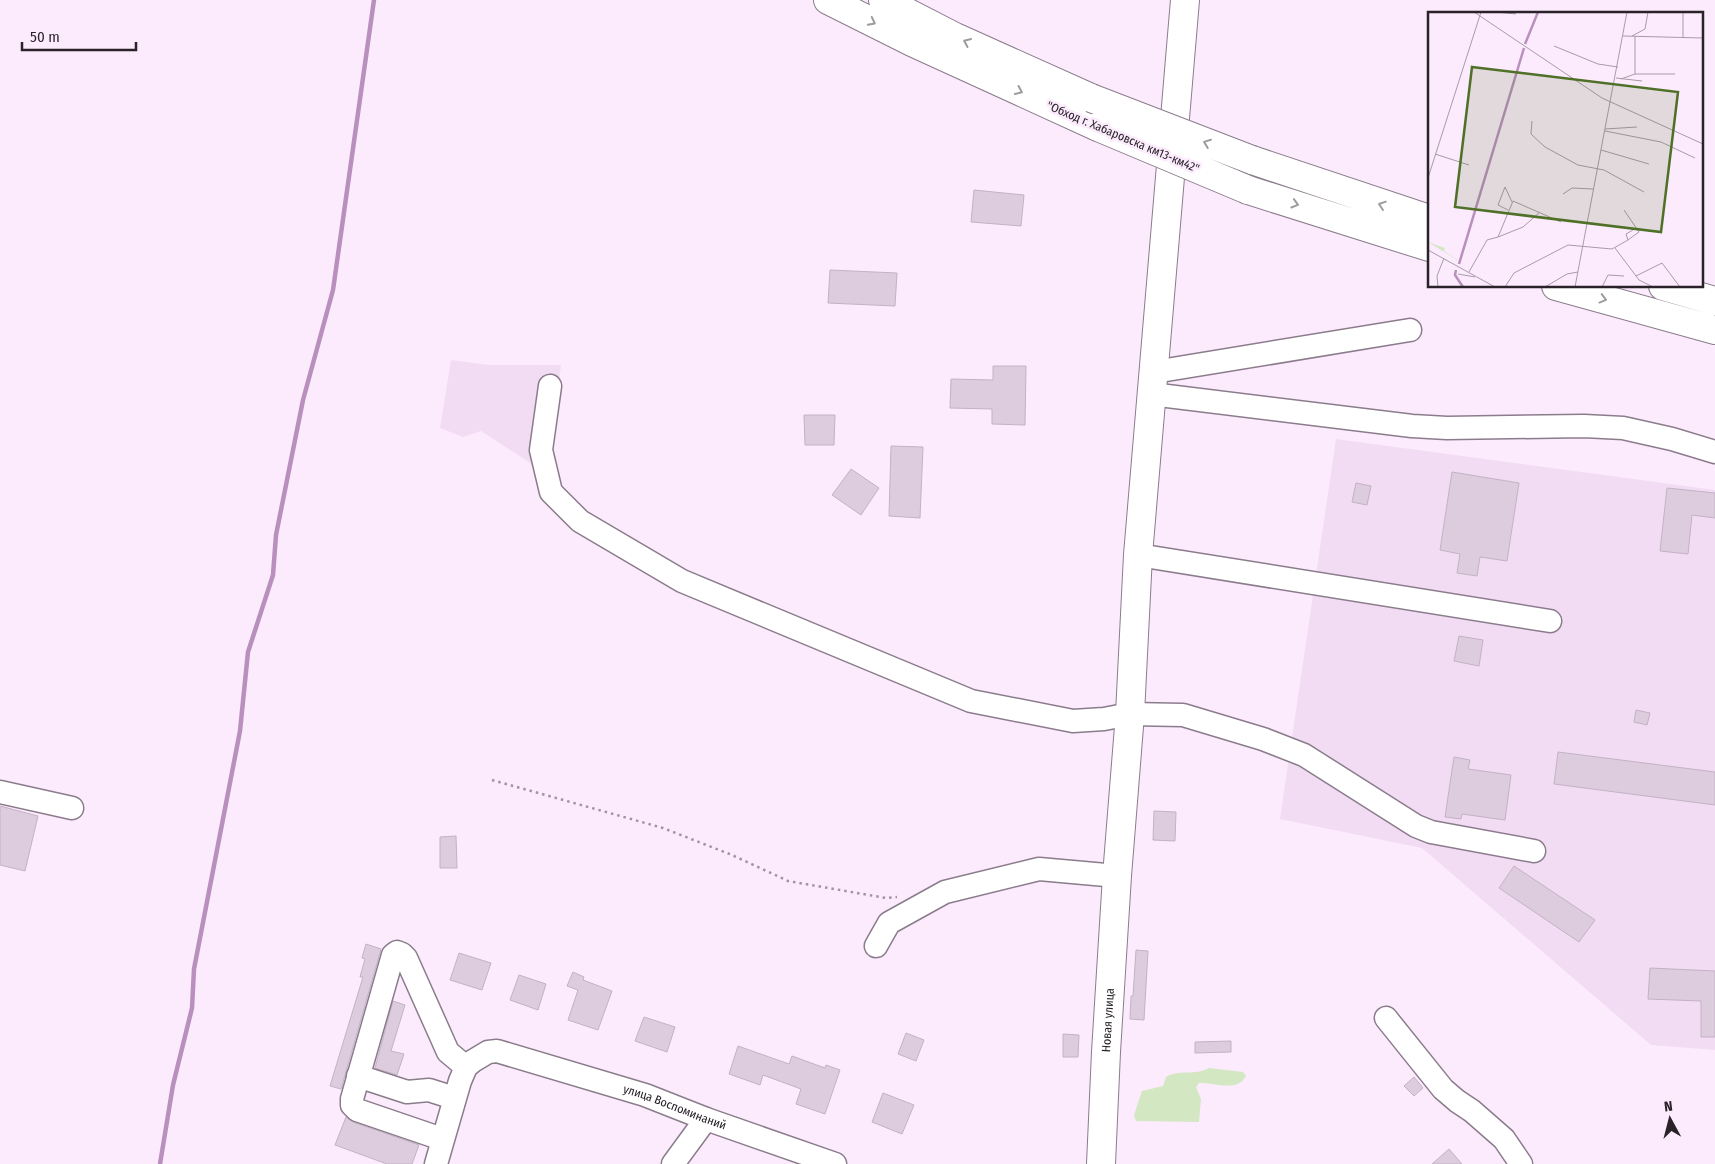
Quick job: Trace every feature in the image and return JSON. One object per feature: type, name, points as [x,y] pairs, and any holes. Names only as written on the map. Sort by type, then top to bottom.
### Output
[{"type":"main road","name":"\"Обход г. Хабаровска км13-км42\"","points":[[828,0],[912,42],[1098,127],[1248,190],[1428,247]]},
{"type":"main road","name":"\"Обход г. Хабаровска км13-км42\"","points":[[883,0],[955,37],[1091,98],[1252,160],[1428,219]]},
{"type":"main road","name":"Новая улица","points":[[1101,1164],[1106,1052],[1130,714],[1138,555],[1185,0]]},
{"type":"main road","points":[[1563,288],[1715,330]]},
{"type":"main road","points":[[1670,288],[1715,301]]},
{"type":"street","points":[[1152,383],[1410,330]]},
{"type":"street","points":[[1152,383],[1412,426],[1447,428],[1584,426],[1623,428],[1672,439],[1715,452]]},
{"type":"street","points":[[550,386],[541,450],[551,492],[580,521],[682,581],[971,701],[1073,721],[1104,719],[1130,714],[1183,715],[1263,739],[1304,755],[1416,826],[1431,832],[1534,851]]},
{"type":"street","points":[[1138,555],[1550,621]]},
{"type":"street","points":[[0,792],[72,808]]},
{"type":"street","points":[[876,946],[890,923],[946,892],[1039,870],[1117,876]]},
{"type":"street","points":[[436,1164],[454,1098],[466,1067],[448,1052],[406,958],[397,952],[393,955],[389,965],[358,1076],[352,1105],[357,1110],[442,1139]]},
{"type":"street","points":[[1386,1018],[1443,1089],[1504,1139],[1521,1164]]},
{"type":"street","name":"улица Воспоминаний","points":[[466,1067],[488,1052],[497,1051],[513,1054],[645,1095],[706,1119],[835,1164]]},
{"type":"street","points":[[358,1076],[407,1092],[429,1090],[454,1098]]},
{"type":"street","points":[[673,1164],[706,1119]]},
{"type":"path","points":[[492,780],[663,828],[732,855],[788,882],[886,898],[903,896]]},
{"type":"shaded area","points":[[451,360],[489,365],[561,365],[547,474],[481,431],[463,437],[440,428]]},
{"type":"shaded area","points":[[1336,439],[1715,490],[1715,1050],[1651,1045],[1422,848],[1280,819]]},
{"type":"green space","points":[[1209,1068],[1243,1072],[1246,1076],[1237,1084],[1225,1086],[1199,1083],[1196,1087],[1201,1099],[1199,1122],[1136,1121],[1134,1115],[1142,1091],[1163,1086],[1166,1077],[1171,1075],[1198,1072]]},
{"type":"building","points":[[974,190],[1024,195],[1021,226],[971,222]]},
{"type":"building","points":[[830,270],[897,273],[895,306],[828,303]]},
{"type":"building","points":[[993,366],[1026,366],[1025,425],[992,424],[992,409],[950,408],[951,379],[993,380]]},
{"type":"building","points":[[804,415],[835,415],[834,445],[805,445]]},
{"type":"building","points":[[891,446],[923,447],[920,518],[889,516]]},
{"type":"building","points":[[851,469],[879,488],[861,515],[832,495]]},
{"type":"building","points":[[1452,472],[1519,483],[1507,561],[1480,557],[1477,576],[1457,573],[1460,554],[1440,550]]},
{"type":"building","points":[[1356,483],[1371,486],[1367,505],[1352,502]]},
{"type":"building","points":[[1667,488],[1715,493],[1715,518],[1692,515],[1688,554],[1660,551]]},
{"type":"building","points":[[1459,636],[1483,640],[1479,666],[1454,661]]},
{"type":"building","points":[[1636,710],[1650,713],[1647,725],[1634,722]]},
{"type":"building","points":[[1558,752],[1715,772],[1715,805],[1554,784]]},
{"type":"building","points":[[1454,757],[1470,760],[1468,769],[1511,775],[1505,820],[1462,814],[1461,819],[1445,817]]},
{"type":"building","points":[[0,806],[38,816],[25,871],[0,865]]},
{"type":"building","points":[[1154,811],[1176,812],[1175,841],[1153,840]]},
{"type":"building","points":[[456,836],[457,868],[440,868],[440,837]]},
{"type":"building","points":[[1514,866],[1595,920],[1579,942],[1499,888]]},
{"type":"building","points":[[366,944],[381,949],[341,1089],[330,1086],[363,977],[360,977],[365,959],[362,958]]},
{"type":"building","points":[[1136,950],[1148,951],[1144,1020],[1130,1019]]},
{"type":"building","points":[[459,953],[491,963],[482,990],[450,980]]},
{"type":"building","points":[[1650,968],[1715,971],[1715,1037],[1701,1037],[1701,1001],[1648,999]]},
{"type":"building","points":[[573,972],[584,977],[583,980],[612,991],[598,1030],[568,1020],[578,990],[567,986]]},
{"type":"building","points":[[519,975],[546,984],[538,1010],[510,1000]]},
{"type":"building","points":[[393,1001],[405,1005],[391,1051],[404,1054],[397,1075],[375,1068]]},
{"type":"building","points":[[644,1017],[675,1027],[667,1052],[635,1041]]},
{"type":"building","points":[[906,1033],[924,1040],[916,1061],[898,1054]]},
{"type":"building","points":[[1063,1034],[1079,1035],[1078,1057],[1063,1057]]},
{"type":"building","points":[[1231,1041],[1231,1052],[1195,1053],[1195,1042]]},
{"type":"building","points":[[738,1046],[789,1064],[792,1056],[825,1068],[826,1065],[840,1070],[825,1114],[796,1104],[801,1089],[763,1075],[760,1085],[729,1074]]},
{"type":"building","points":[[1414,1077],[1423,1088],[1414,1096],[1404,1086]]},
{"type":"building","points":[[883,1093],[914,1105],[902,1134],[872,1122]]},
{"type":"building","points":[[346,1117],[353,1122],[419,1145],[412,1164],[387,1164],[335,1145]]},
{"type":"building","points":[[1449,1149],[1462,1164],[1432,1164]]},
{"type":"waterway","points":[[160,1164],[173,1085],[192,1008],[194,969],[240,731],[248,652],[273,575],[276,535],[303,400],[333,290],[374,0]]}]
